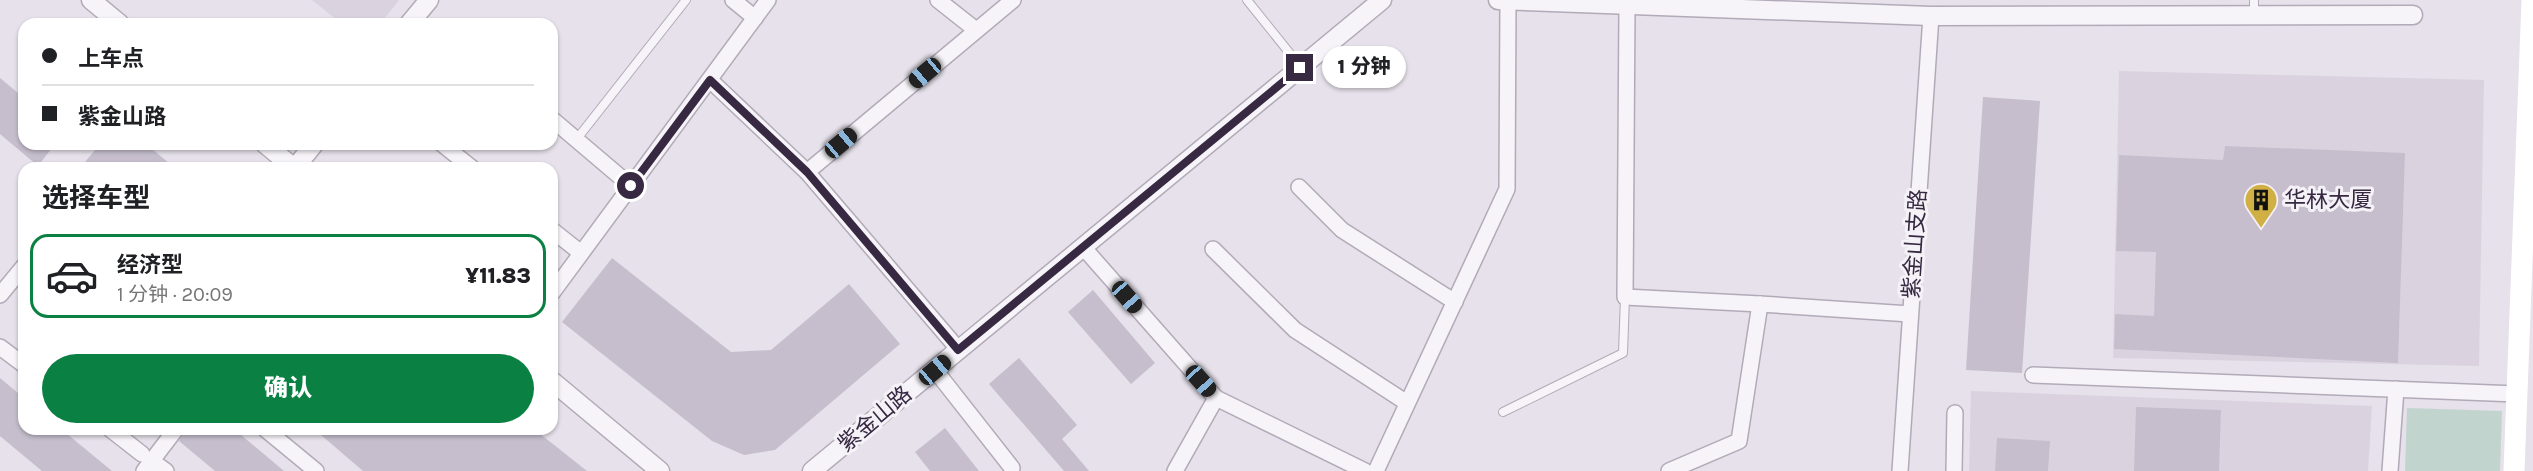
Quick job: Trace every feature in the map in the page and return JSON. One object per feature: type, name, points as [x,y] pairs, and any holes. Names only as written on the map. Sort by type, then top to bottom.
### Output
[{"type":"main road","points":[[2514,471],[2532,0]]},
{"type":"street","points":[[91,0],[113,18]]},
{"type":"street","points":[[415,18],[429,0]]},
{"type":"street","points":[[733,0],[755,18]]},
{"type":"street","points":[[558,285],[768,0]]},
{"type":"street","points":[[938,0],[976,30]]},
{"type":"street","points":[[807,172],[1012,0]]},
{"type":"street","name":"紫金山路","points":[[812,471],[1382,0]]},
{"type":"street","points":[[1498,0],[1627,6],[1818,6],[1931,16],[2254,8],[2413,15]]},
{"type":"street","points":[[1376,471],[1508,189],[1508,0]]},
{"type":"street","points":[[1627,6],[1625,297],[1760,303],[1910,314]]},
{"type":"street","name":"紫金山支路","points":[[1900,471],[1931,16]]},
{"type":"street","points":[[710,80],[807,172],[958,350]]},
{"type":"street","points":[[558,124],[631,186]]},
{"type":"street","points":[[272,150],[287,162]]},
{"type":"street","points":[[299,162],[309,150]]},
{"type":"street","points":[[450,150],[464,162]]},
{"type":"street","points":[[1299,188],[1342,230],[1455,302]]},
{"type":"street","points":[[558,235],[581,253]]},
{"type":"street","points":[[1083,247],[1216,398],[1365,471]]},
{"type":"street","points":[[1213,249],[1296,330],[1407,404]]},
{"type":"street","points":[[0,296],[18,274]]},
{"type":"street","points":[[1669,471],[1739,441],[1760,303]]},
{"type":"street","points":[[0,347],[18,360]]},
{"type":"street","points":[[935,370],[1012,468]]},
{"type":"street","points":[[2033,375],[2517,394]]},
{"type":"street","points":[[558,386],[660,471]]},
{"type":"street","points":[[2390,471],[2396,389]]},
{"type":"street","points":[[1175,471],[1216,398]]},
{"type":"street","points":[[1954,471],[1956,413]]},
{"type":"street","points":[[117,435],[146,462],[166,471]]},
{"type":"street","points":[[146,462],[171,435]]},
{"type":"street","points":[[272,435],[316,471]]},
{"type":"lane","points":[[576,140],[686,0]]},
{"type":"lane","points":[[1247,0],[1300,68]]},
{"type":"lane","points":[[1503,412],[1623,353],[1625,297]]},
{"type":"shaded area","points":[[312,0],[399,0],[385,18],[334,18]]},
{"type":"shaded area","points":[[2119,71],[2484,80],[2479,366],[2113,358]]},
{"type":"shaded area","points":[[1971,391],[2372,406],[2368,471],[1969,471]]},
{"type":"shaded area","points":[[2407,408],[2502,411],[2500,471],[2405,471]]},
{"type":"building","points":[[0,78],[18,93],[18,149],[0,134]]},
{"type":"building","points":[[1983,97],[2040,101],[2022,373],[1966,370]]},
{"type":"building","points":[[2225,146],[2405,153],[2398,363],[2114,349],[2115,314],[2154,316],[2156,252],[2116,251],[2119,155],[2223,160]]},
{"type":"building","points":[[19,150],[50,150],[41,162],[33,162]]},
{"type":"building","points":[[95,150],[153,150],[168,162],[85,162]]},
{"type":"building","points":[[612,258],[731,352],[771,350],[849,284],[900,344],[775,450],[744,455],[712,441],[562,322]]},
{"type":"building","points":[[1093,290],[1155,363],[1131,384],[1068,312]]},
{"type":"building","points":[[1019,358],[1077,425],[1062,439],[1089,471],[1064,471],[989,384]]},
{"type":"building","points":[[0,378],[18,393],[18,435],[68,435],[112,471],[42,471],[0,436]]},
{"type":"building","points":[[2136,407],[2221,410],[2219,471],[2134,471]]},
{"type":"building","points":[[945,428],[979,471],[930,471],[915,452]]},
{"type":"building","points":[[182,435],[241,435],[284,471],[215,471],[179,441]]},
{"type":"building","points":[[321,435],[542,435],[587,471],[363,471]]},
{"type":"building","points":[[1997,438],[2050,441],[2048,471],[1995,471]]},
{"type":"place","name":"华林大厦","points":[[2261,229]]},
{"type":"route","points":[[631,186],[710,80],[807,172],[958,350],[1300,68]]}]
